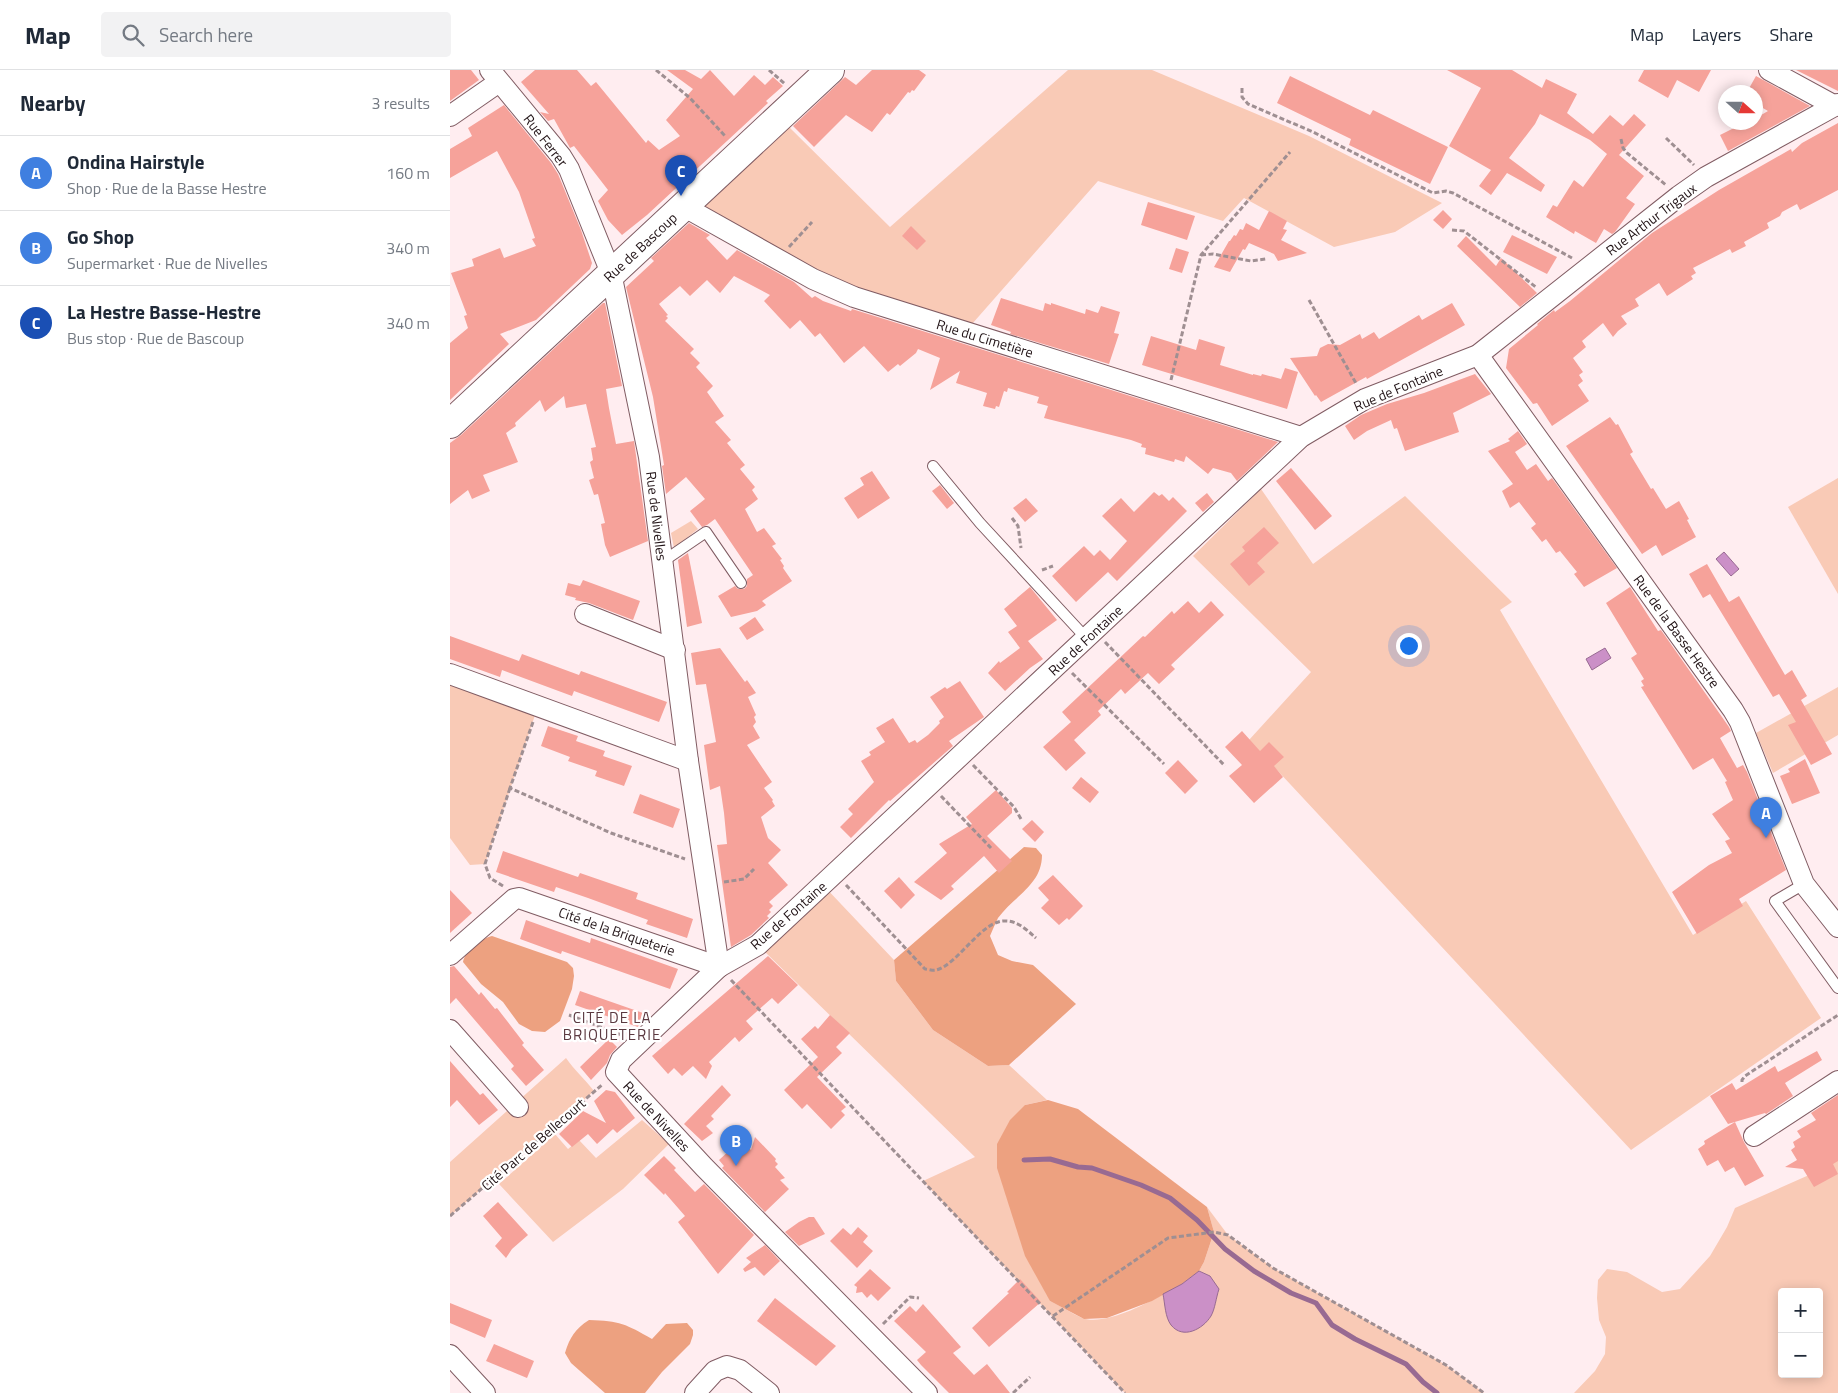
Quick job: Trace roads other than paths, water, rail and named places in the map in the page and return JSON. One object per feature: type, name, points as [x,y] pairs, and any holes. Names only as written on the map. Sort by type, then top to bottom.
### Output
[{"type":"main road","name":"Rue de Bascoup","points":[[450,424],[830,70]]},
{"type":"street","points":[[1769,70],[1836,105]]},
{"type":"street","points":[[450,116],[495,76]]},
{"type":"street","name":"Rue Ferrer","points":[[495,76],[565,162],[611,273]]},
{"type":"street","name":"Rue Arthur Trigaux","points":[[1478,355],[1588,266],[1706,177],[1836,105]]},
{"type":"street","name":"Rue du Cimetière","points":[[683,206],[828,287],[854,297],[1301,437]]},
{"type":"street","name":"Rue de Nivelles","points":[[611,273],[649,457],[688,761],[719,967],[621,1060],[616,1072],[704,1167],[927,1393]]},
{"type":"street","name":"Rue de Fontaine","points":[[719,967],[758,945],[1301,437],[1365,399],[1478,355]]},
{"type":"street","name":"Rue de la Basse Hestre","points":[[1478,355],[1733,710],[1740,722],[1804,884],[1838,927]]},
{"type":"street","points":[[585,614],[674,650]]},
{"type":"street","points":[[450,674],[688,761]]},
{"type":"street","name":"Cité de la Briqueterie","points":[[450,954],[514,899],[519,898],[719,967]]},
{"type":"street","points":[[450,1030],[518,1107]]},
{"type":"street","points":[[1754,1136],[1838,1081]]},
{"type":"street","points":[[450,1355],[485,1393]]},
{"type":"street","points":[[695,1393],[715,1371],[727,1366],[740,1370],[770,1393]]},
{"type":"lane","points":[[933,466],[980,524],[1091,635]]},
{"type":"lane","points":[[662,562],[706,532],[741,583]]},
{"type":"lane","points":[[1804,884],[1775,901],[1838,988]]},
{"type":"waterway","points":[[1024,1160],[1050,1159],[1078,1167],[1092,1168],[1141,1185],[1170,1198],[1197,1220],[1225,1249],[1254,1271],[1291,1293],[1316,1303],[1332,1325],[1355,1339],[1406,1364],[1423,1382],[1437,1393]]},
{"type":"place","name":"La Hestre Basse-Hestre","points":[[681,196]]},
{"type":"place","name":"Ondina Hairstyle","points":[[1766,838]]},
{"type":"place","name":"Go Shop","points":[[736,1166]]},
{"type":"district","name":"CITÉ DE LA BRIQUETERIE","points":[[612,1026]]}]
